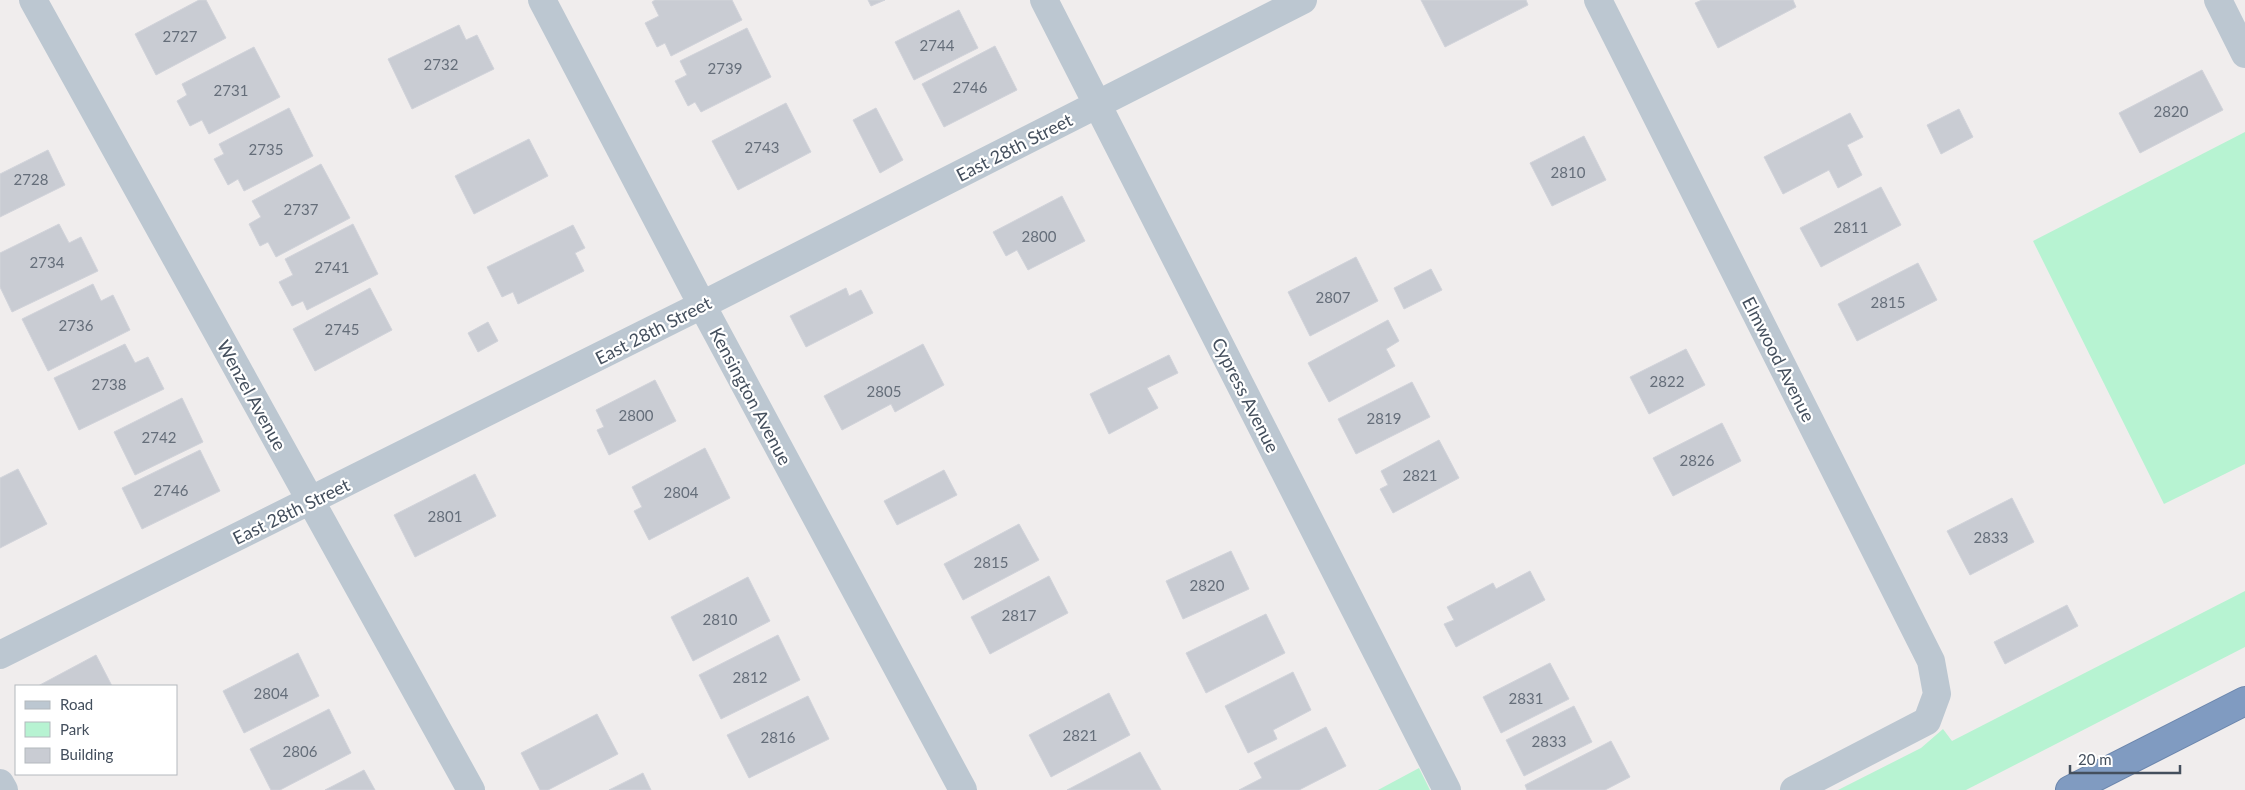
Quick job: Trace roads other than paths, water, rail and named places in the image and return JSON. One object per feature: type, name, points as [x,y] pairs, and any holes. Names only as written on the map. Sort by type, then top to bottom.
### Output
[{"type":"highway","points":[[2070,790],[2245,701]]},
{"type":"street","name":"Wenzel Avenue","points":[[33,0],[471,790]]},
{"type":"street","name":"Kensington Avenue","points":[[542,0],[702,305],[963,790]]},
{"type":"street","name":"Cypress Avenue","points":[[1044,0],[1447,790]]},
{"type":"street","name":"East 28th Street","points":[[0,655],[702,305],[1303,0]]},
{"type":"street","name":"Elmwood Avenue","points":[[1598,0],[1931,661],[1937,694],[1927,721],[1794,790]]},
{"type":"street","points":[[2218,0],[2245,54]]},
{"type":"street","points":[[0,783],[4,790]]}]
